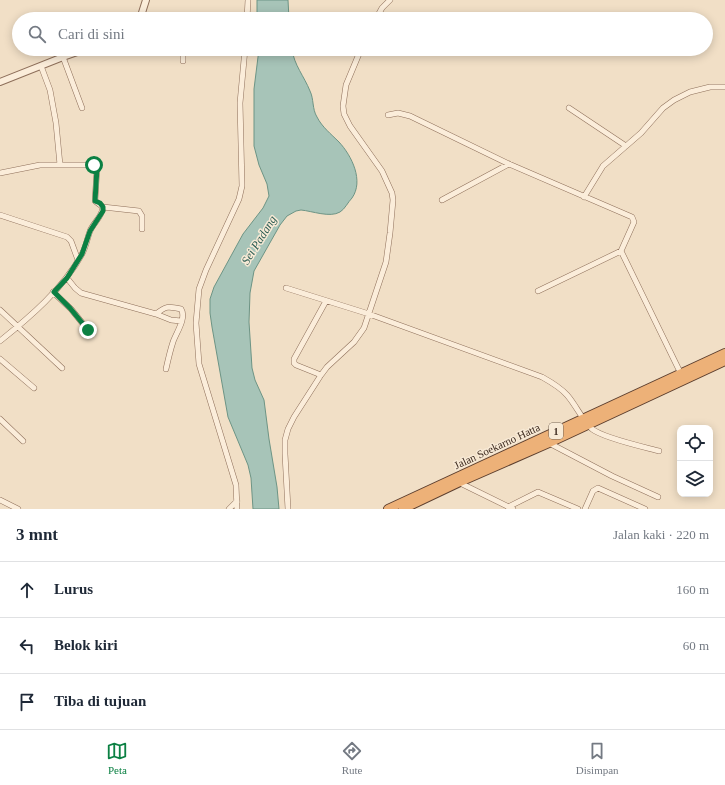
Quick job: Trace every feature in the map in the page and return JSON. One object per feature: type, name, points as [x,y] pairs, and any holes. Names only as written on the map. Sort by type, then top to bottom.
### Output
[{"type":"highway","name":"Jalan Soekarno Hatta","points":[[388,509],[407,507],[456,480],[714,362],[725,353]]},
{"type":"highway","name":"Jalan Soekarno Hatta","points":[[714,362],[725,361]]},
{"type":"highway","name":"Jalan Soekarno Hatta","points":[[456,480],[549,443],[586,421]]},
{"type":"street","points":[[142,12],[146,0]]},
{"type":"street","points":[[247,12],[248,0]]},
{"type":"street","points":[[380,12],[390,0]]},
{"type":"street","points":[[183,56],[183,61]]},
{"type":"street","points":[[237,509],[236,485],[233,470],[199,364],[196,323],[199,289],[206,270],[239,198],[242,186],[240,103],[244,56]]},
{"type":"street","points":[[288,509],[285,440],[288,428],[327,367],[354,342],[364,328],[386,262],[393,200],[390,188],[384,176],[350,126],[344,114],[343,106],[346,85],[358,56]]},
{"type":"street","points":[[0,82],[64,57],[82,108]]},
{"type":"street","points":[[41,66],[50,90],[56,123],[60,165]]},
{"type":"street","points":[[584,197],[603,166],[641,133],[663,108],[674,100],[690,92],[717,86],[725,88]]},
{"type":"street","points":[[569,108],[626,146]]},
{"type":"street","points":[[388,115],[398,113],[410,116],[509,164],[634,219],[621,251],[538,291]]},
{"type":"street","points":[[442,200],[509,164]]},
{"type":"street","points":[[0,173],[11,172],[31,166],[96,166],[95,201],[100,203],[103,207],[139,211],[142,216],[142,229]]},
{"type":"street","points":[[0,341],[17,327],[67,278],[87,243],[90,231],[100,216],[103,207]]},
{"type":"street","points":[[0,215],[67,237],[71,241],[78,260]]},
{"type":"street","points":[[621,251],[682,377]]},
{"type":"street","points":[[67,278],[75,288],[82,293],[156,314],[171,320],[181,321]]},
{"type":"street","points":[[286,288],[369,314],[542,377],[554,383],[564,392],[586,421],[599,433],[659,451]]},
{"type":"street","points":[[54,292],[70,308],[88,330]]},
{"type":"street","points":[[321,375],[296,365],[294,360],[326,301]]},
{"type":"street","points":[[156,314],[164,308],[171,306],[182,311],[181,321],[173,343],[166,370]]},
{"type":"street","points":[[0,310],[62,368]]},
{"type":"street","points":[[0,359],[34,388]]},
{"type":"street","points":[[0,419],[23,441]]},
{"type":"street","points":[[549,443],[612,476],[658,497]]},
{"type":"street","points":[[456,480],[510,508],[538,492],[578,509]]},
{"type":"street","points":[[585,509],[593,491],[598,488],[645,509]]},
{"type":"street","points":[[0,500],[18,509]]},
{"type":"street","points":[[229,509],[237,501]]},
{"type":"water","points":[[257,0],[288,0],[289,12],[257,12]]},
{"type":"water","name":"Sei Padang","points":[[258,56],[293,56],[311,94],[315,114],[321,124],[339,142],[348,154],[357,177],[357,184],[352,198],[340,212],[336,214],[326,214],[301,210],[287,216],[280,225],[254,271],[250,293],[249,322],[252,368],[255,380],[264,400],[279,509],[253,509],[251,478],[248,465],[228,417],[210,313],[210,299],[214,287],[243,234],[263,208],[269,196],[267,184],[259,165],[254,146],[254,89]]},
{"type":"route","points":[[88,330],[70,308],[54,292],[67,278],[82,254],[90,231],[103,211],[103,207],[100,203],[95,201],[97,168],[94,165]]}]
